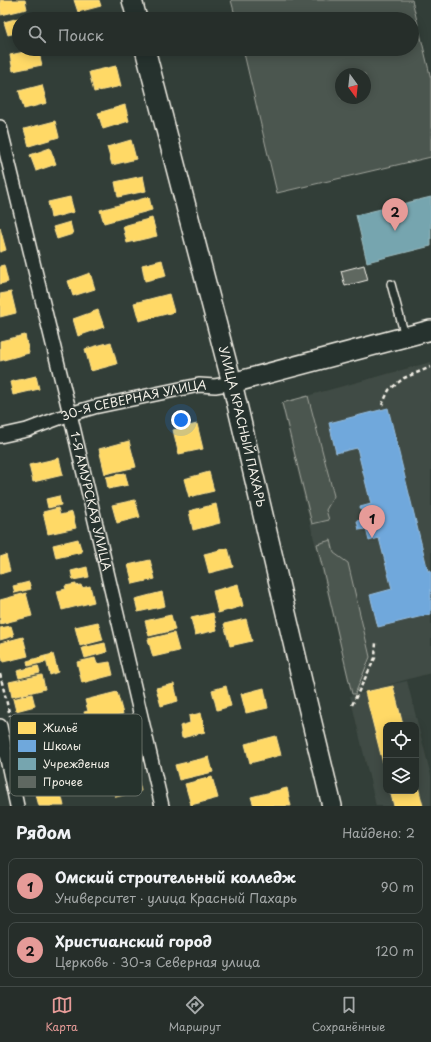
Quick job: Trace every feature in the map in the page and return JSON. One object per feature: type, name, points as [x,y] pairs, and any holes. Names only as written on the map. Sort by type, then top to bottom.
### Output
[{"type":"street","points":[[132,0],[135,12]]},
{"type":"street","name":"УЛИЦА КРАСНЫЙ ПАХАРЬ","points":[[147,56],[232,383],[332,806]]},
{"type":"street","name":"1-Я АМУРСКАЯ УЛИЦА","points":[[0,127],[70,414],[140,714]]},
{"type":"street","name":"30-Я СЕВЕРНАЯ УЛИЦА","points":[[0,436],[27,430],[94,407],[199,385],[215,386],[232,383],[431,330]]},
{"type":"street","name":"1-Я АМУРСКАЯ УЛИЦА","points":[[142,721],[162,806]]},
{"type":"street","points":[[0,726],[10,773]]},
{"type":"street","points":[[15,796],[17,806]]},
{"type":"lane","points":[[391,284],[406,337]]},
{"type":"path","points":[[382,405],[388,390],[404,378],[431,367]]},
{"type":"path","points":[[352,705],[375,658],[376,642]]},
{"type":"shaded area","points":[[231,0],[412,0],[415,12],[234,12]]},
{"type":"shaded area","points":[[419,29],[431,79],[431,157],[277,193],[245,56],[419,56]]},
{"type":"shaded area","points":[[431,362],[431,673],[383,686],[407,681],[417,722],[383,722],[383,794],[419,794],[419,728],[431,776],[431,806],[376,806],[350,696],[365,691],[360,692],[350,688],[281,403]]},
{"type":"shaded area","points":[[308,396],[334,496],[326,510],[329,520],[312,524],[282,403]]},
{"type":"shaded area","points":[[331,540],[334,553],[348,563],[370,657],[355,694],[352,694],[317,544]]},
{"type":"building: Жильё","points":[[0,0],[25,0],[27,9],[1,15]]},
{"type":"building: Жильё","points":[[74,0],[99,0],[101,6],[78,12]]},
{"type":"building: Жильё","points":[[12,20],[12,34],[8,35],[4,22]]},
{"type":"building: Жильё","points":[[10,55],[40,56],[42,65],[13,71]]},
{"type":"building: Жильё","points":[[116,66],[121,86],[94,92],[89,72]]},
{"type":"building: Жильё","points":[[42,85],[47,103],[24,109],[19,91]]},
{"type":"building: Жильё","points":[[125,105],[129,121],[103,129],[98,113]]},
{"type":"building: Жильё","points":[[55,121],[59,137],[29,146],[24,129]]},
{"type":"building: Жильё","points":[[131,140],[136,159],[112,165],[107,147]]},
{"type":"building: Жильё","points":[[50,148],[56,164],[36,171],[30,155]]},
{"type":"building: Жильё","points":[[143,176],[146,191],[118,197],[115,182]]},
{"type":"building: Жильё","points":[[70,197],[74,212],[51,218],[48,202]]},
{"type":"building: Жильё","points":[[149,197],[152,210],[104,223],[100,210]]},
{"type":"building: Жильё","points":[[152,218],[157,236],[127,243],[123,226]]},
{"type":"building: Жильё","points":[[70,222],[73,234],[57,239],[53,227]]},
{"type":"building: Жильё","points":[[0,228],[6,250],[0,252]]},
{"type":"building: Жильё","points":[[162,260],[166,276],[145,281],[142,265]]},
{"type":"building: Жильё","points":[[4,265],[8,282],[0,284],[0,266]]},
{"type":"building: Жильё","points":[[90,273],[95,289],[73,296],[68,281]]},
{"type":"building: Жильё","points":[[11,292],[16,313],[0,317],[0,294]]},
{"type":"building: Жильё","points":[[169,294],[174,312],[139,321],[134,303]]},
{"type":"building: Жильё","points":[[98,310],[104,327],[78,336],[73,319]]},
{"type":"building: Жильё","points":[[25,335],[29,353],[0,361],[0,341]]},
{"type":"building: Жильё","points":[[111,342],[117,364],[91,371],[85,349]]},
{"type":"building: Жильё","points":[[36,376],[39,389],[13,395],[10,382]]},
{"type":"building: Жильё","points":[[197,424],[203,449],[179,454],[173,430]]},
{"type":"building: Жильё","points":[[129,441],[136,467],[105,474],[99,449]]},
{"type":"building: Жильё","points":[[59,458],[63,475],[33,482],[29,465]]},
{"type":"building: Жильё","points":[[209,472],[214,491],[189,497],[184,479]]},
{"type":"building: Жильё","points":[[125,473],[128,485],[108,489],[106,477]]},
{"type":"building: Жильё","points":[[59,496],[61,505],[48,508],[46,499]]},
{"type":"building: Жильё","points":[[135,500],[140,517],[117,523],[112,505]]},
{"type":"building: Жильё","points":[[216,504],[220,523],[193,530],[189,511]]},
{"type":"building: Жильё","points":[[58,508],[60,515],[72,512],[76,528],[48,534],[43,512]]},
{"type":"building: Жильё","points":[[78,539],[82,552],[56,558],[53,545]]},
{"type":"building: Жильё","points":[[228,548],[233,567],[209,573],[204,554]]},
{"type":"building: Жильё","points":[[6,555],[10,571],[0,574],[0,557]]},
{"type":"building: Жильё","points":[[150,560],[155,579],[133,584],[128,565]]},
{"type":"building: Жильё","points":[[87,567],[89,577],[73,580],[71,571]]},
{"type":"building: Жильё","points":[[29,582],[31,589],[15,593],[13,586]]},
{"type":"building: Жильё","points":[[76,584],[76,586],[81,585],[82,588],[90,586],[94,602],[62,610],[57,591],[66,589],[65,586]]},
{"type":"building: Жильё","points":[[238,584],[243,606],[218,613],[213,591]]},
{"type":"building: Жильё","points":[[162,592],[165,606],[138,612],[135,599]]},
{"type":"building: Жильё","points":[[26,593],[32,616],[0,624],[0,600]]},
{"type":"building: Жильё","points":[[213,613],[217,630],[195,635],[191,618]]},
{"type":"building: Жильё","points":[[171,615],[175,630],[149,636],[145,621]]},
{"type":"building: Жильё","points":[[246,619],[252,641],[230,646],[224,624]]},
{"type":"building: Жильё","points":[[98,622],[103,640],[80,646],[75,627]]},
{"type":"building: Жильё","points":[[11,626],[14,636],[0,640],[0,628]]},
{"type":"building: Жильё","points":[[174,633],[179,651],[153,657],[148,639]]},
{"type":"building: Жильё","points":[[23,637],[28,656],[3,662],[0,651],[0,643]]},
{"type":"building: Жильё","points":[[105,643],[107,652],[85,658],[82,648]]},
{"type":"building: Жильё","points":[[53,654],[58,672],[50,675],[45,656]]},
{"type":"building: Жильё","points":[[45,656],[46,662],[28,666],[27,661]]},
{"type":"building: Жильё","points":[[95,658],[97,664],[110,662],[113,675],[82,683],[77,662]]},
{"type":"building: Жильё","points":[[38,666],[40,673],[19,678],[17,671]]},
{"type":"building: Жильё","points":[[42,675],[45,689],[12,697],[9,682]]},
{"type":"building: Жильё","points":[[174,684],[178,701],[161,706],[156,688]]},
{"type":"building: Жильё","points":[[226,686],[231,706],[217,710],[212,690]]},
{"type":"building: Жильё","points":[[393,686],[402,722],[383,722],[383,763],[365,692]]},
{"type":"building: Жильё","points":[[264,688],[268,708],[246,713],[241,694]]},
{"type":"building: Жильё","points":[[117,692],[123,714],[85,714],[84,712],[88,711],[85,700]]},
{"type":"building: Жильё","points":[[32,694],[35,706],[16,711],[13,699]]},
{"type":"building: Жильё","points":[[201,713],[205,732],[182,738],[180,726],[190,723],[189,716]]},
{"type":"building: Жильё","points":[[276,736],[281,755],[250,763],[245,744]]},
{"type":"building: Жильё","points":[[209,757],[213,772],[179,780],[175,765]]},
{"type":"building: Жильё","points":[[212,777],[218,798],[191,805],[185,784]]},
{"type":"building: Жильё","points":[[287,788],[291,806],[254,806],[251,797]]},
{"type":"building: Жильё","points":[[419,791],[423,806],[394,806],[391,794],[419,794]]},
{"type":"building: Жильё","points":[[36,796],[62,796],[64,806],[39,806]]},
{"type":"building: Школы","points":[[388,408],[428,571],[431,570],[431,614],[378,627],[370,595],[392,589],[379,538],[369,541],[366,529],[359,530],[357,521],[364,519],[360,507],[371,504],[357,448],[336,453],[329,423]]},
{"type":"building: Учреждения","points":[[431,197],[431,246],[367,262],[356,215]]},
{"type":"building: Прочее","points":[[364,265],[368,280],[345,286],[341,271]]},
{"type":"place","name":"Христианский город","points":[[395,231]]},
{"type":"place","name":"Омский строительный колледж","points":[[372,538]]}]
